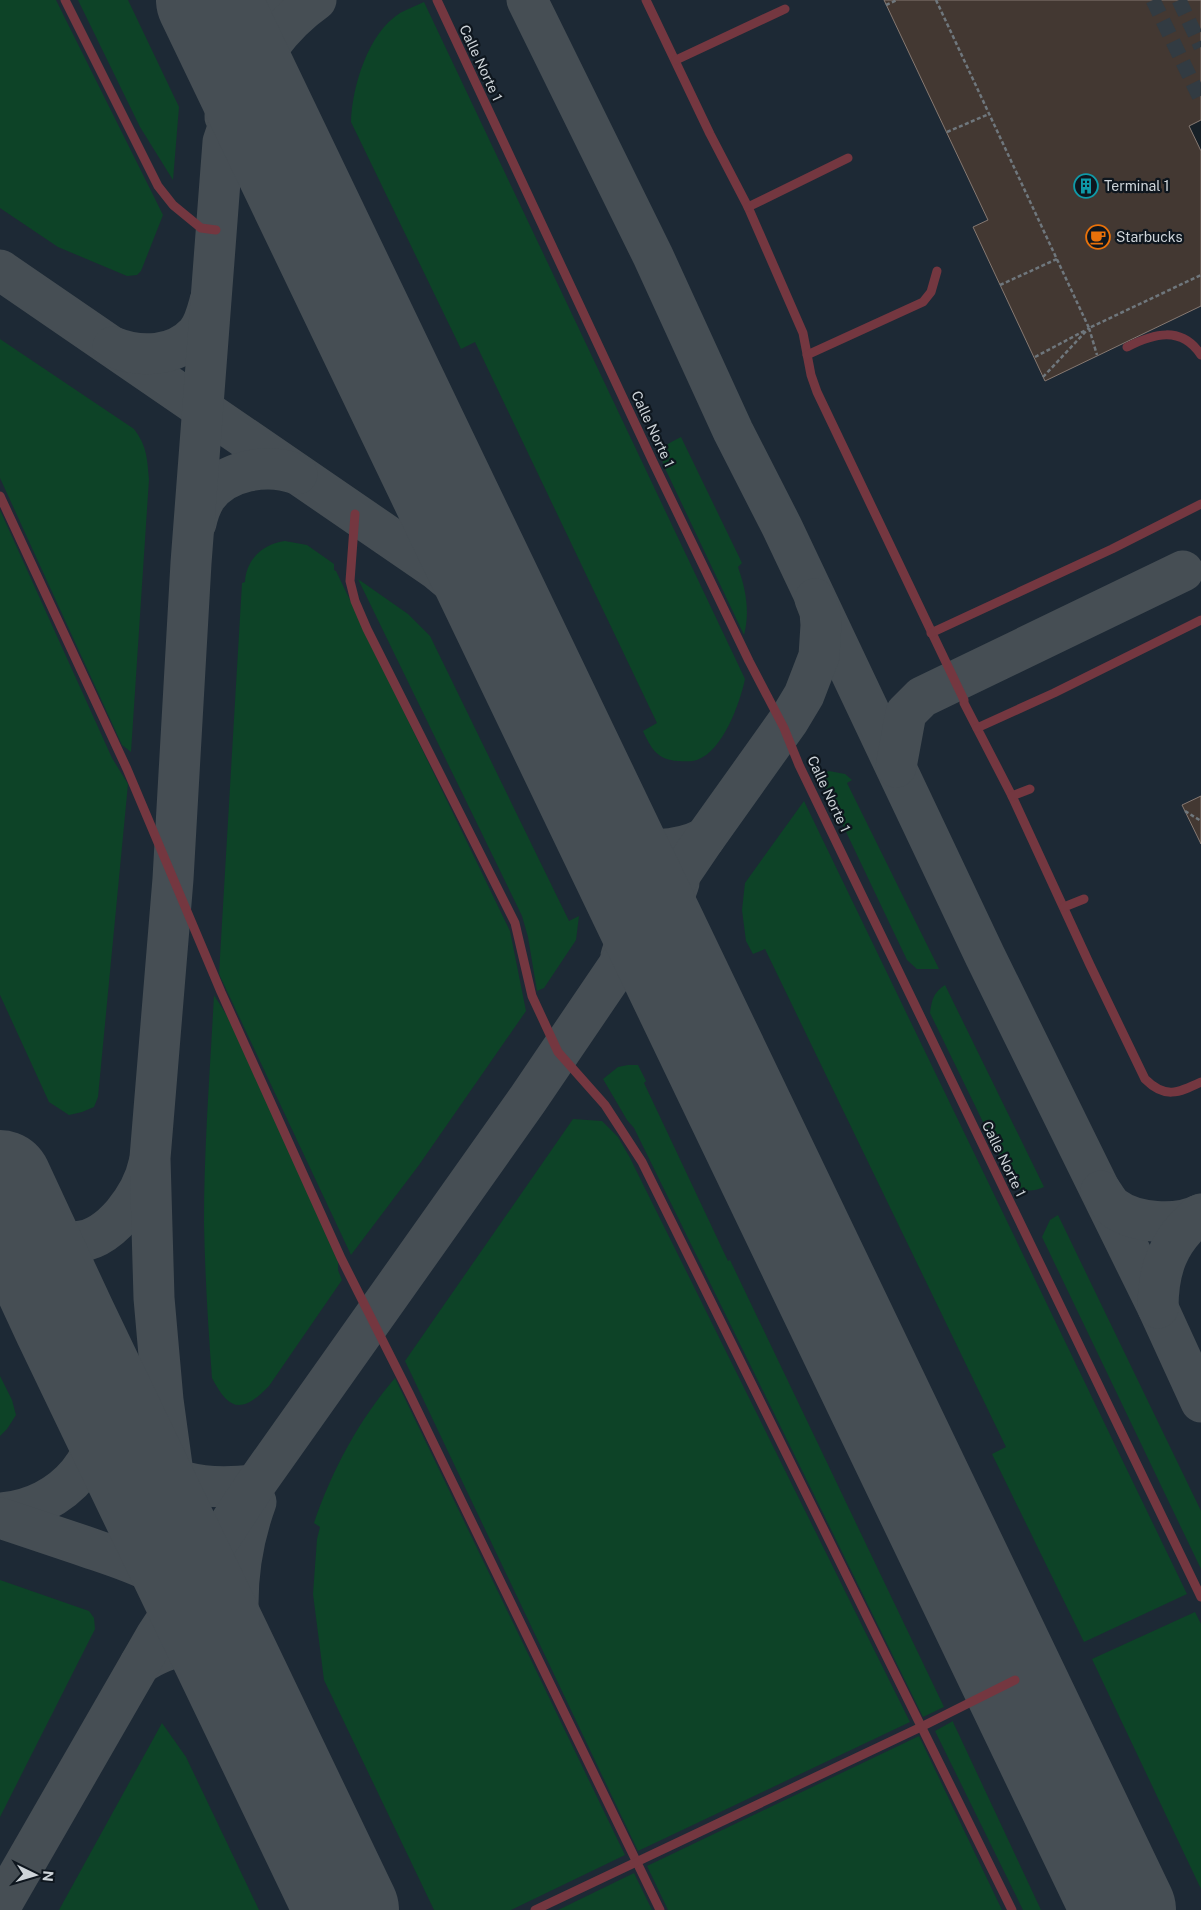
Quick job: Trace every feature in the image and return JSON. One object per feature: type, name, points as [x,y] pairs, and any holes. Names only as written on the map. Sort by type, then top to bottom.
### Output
[{"type":"lane","points":[[64,0],[158,186],[173,205],[201,228],[216,230]]},
{"type":"lane","name":"Calle Norte 1","points":[[437,0],[653,462],[749,661],[784,728],[803,774],[1201,1597]]},
{"type":"lane","points":[[646,0],[710,134],[748,207],[803,333],[811,375],[817,392],[976,728],[1012,796],[1108,1005],[1145,1079],[1156,1090],[1166,1092],[1179,1092],[1201,1082]]},
{"type":"lane","points":[[676,60],[785,9]]},
{"type":"lane","points":[[748,207],[848,158]]},
{"type":"lane","points":[[807,355],[923,302],[931,292],[938,271]]},
{"type":"lane","points":[[1126,347],[1158,334],[1173,335],[1191,344],[1201,355]]},
{"type":"lane","points":[[0,496],[127,769],[221,992],[341,1258],[414,1402],[660,1910]]},
{"type":"lane","points":[[931,633],[1112,549],[1201,504]]},
{"type":"lane","points":[[355,514],[350,581],[355,601],[367,629],[515,923],[532,996],[558,1052],[605,1105],[642,1162],[1012,1910]]},
{"type":"lane","points":[[976,728],[1054,693],[1201,620]]},
{"type":"lane","points":[[1012,796],[1030,789]]},
{"type":"lane","points":[[1064,907],[1084,899]]},
{"type":"lane","points":[[535,1910],[921,1727],[1015,1680]]},
{"type":"path","points":[[886,5],[897,0]]},
{"type":"path","points":[[936,0],[1089,328],[1097,355]]},
{"type":"path","points":[[947,132],[989,114]]},
{"type":"path","points":[[1000,285],[1057,259]]},
{"type":"path","points":[[1035,357],[1089,328],[1201,275]]},
{"type":"path","points":[[1043,377],[1089,328]]},
{"type":"path","points":[[1185,811],[1201,820]]},
{"type":"shaded area","points":[[0,0],[1131,0],[1201,152],[1201,1910],[0,1910]]},
{"type":"green space","points":[[0,0],[56,0],[163,215],[141,271],[137,275],[127,276],[58,247],[0,208]]},
{"type":"green space","points":[[78,0],[128,0],[179,107],[173,180],[140,127]]},
{"type":"green space","points":[[424,2],[745,679],[739,701],[722,737],[715,747],[697,760],[678,761],[665,758],[660,756],[649,743],[643,731],[657,723],[475,342],[461,349],[351,122],[359,77],[371,47],[389,22],[400,13]]},
{"type":"green space","points":[[0,339],[134,429],[144,447],[149,479],[131,752],[122,745],[0,478]]},
{"type":"green space","points":[[681,437],[742,563],[738,567],[746,601],[747,618],[744,635],[663,464],[662,453],[665,446]]},
{"type":"green space","points":[[0,510],[112,758],[128,784],[98,1097],[94,1107],[69,1115],[49,1102],[0,995]]},
{"type":"green space","points":[[285,541],[307,545],[334,564],[334,570],[510,931],[526,1011],[419,1165],[351,1255],[219,974],[242,583],[245,582],[249,566],[257,554],[270,545]]},
{"type":"green space","points":[[358,579],[408,614],[430,636],[569,921],[579,916],[576,940],[544,988],[537,991],[528,937],[522,916]]},
{"type":"green space","points":[[829,771],[845,774],[852,780],[847,783],[939,969],[917,969],[907,960],[819,775]]},
{"type":"green space","points":[[804,801],[1187,1594],[1084,1642],[992,1454],[1006,1447],[765,949],[753,954],[746,941],[742,910],[745,883]]},
{"type":"green space","points":[[945,985],[1044,1187],[1036,1190],[1015,1188],[930,1013],[934,997]]},
{"type":"green space","points":[[214,995],[236,1030],[338,1262],[338,1270],[342,1280],[269,1386],[251,1401],[237,1405],[224,1397],[212,1378],[207,1300],[204,1194]]},
{"type":"green space","points":[[638,1065],[646,1081],[644,1083],[728,1261],[730,1260],[944,1707],[923,1717],[634,1128],[627,1120],[603,1079],[618,1067]]},
{"type":"green space","points":[[573,1119],[602,1121],[618,1137],[629,1156],[910,1722],[638,1851],[405,1361]]},
{"type":"green space","points":[[1058,1215],[1201,1511],[1201,1569],[1042,1237],[1050,1220]]},
{"type":"green space","points":[[0,1376],[12,1400],[16,1415],[0,1436]]},
{"type":"green space","points":[[395,1378],[625,1855],[511,1910],[434,1910],[324,1680],[313,1594],[317,1539],[320,1527],[314,1523],[329,1484],[358,1428]]},
{"type":"green space","points":[[0,1580],[89,1611],[94,1618],[95,1629],[0,1817]]},
{"type":"green space","points":[[1195,1612],[1201,1624],[1201,1889],[1092,1659]]},
{"type":"green space","points":[[953,1721],[1041,1910],[1023,1910],[935,1731]]},
{"type":"green space","points":[[162,1723],[186,1757],[259,1910],[59,1910]]},
{"type":"green space","points":[[919,1736],[1002,1910],[668,1910],[647,1866]]},
{"type":"green space","points":[[634,1873],[652,1910],[558,1910]]},
{"type":"building","name":"Terminal 1","points":[[884,0],[1201,0],[1201,120],[1189,126],[1201,151],[1201,306],[1045,381],[973,227],[988,220]]},
{"type":"building","points":[[1201,796],[1201,844],[1182,805]]},
{"type":"taxiway","points":[[210,1624],[199,1569],[174,1480],[163,1400],[154,1298],[150,1158],[173,879],[191,563],[223,142],[238,102],[258,63],[284,29],[299,13],[316,0]]},
{"type":"taxiway","points":[[527,0],[653,256],[733,431],[782,527],[985,956],[1158,1308],[1201,1402]]},
{"type":"taxiway","points":[[209,2],[224,16],[237,21],[248,22],[279,16],[307,3]]},
{"type":"taxiway","points":[[220,28],[226,72],[225,117]]},
{"type":"taxiway","points":[[0,270],[436,569],[464,593],[487,617],[531,672]]},
{"type":"taxiway","points":[[113,347],[123,351],[146,354],[168,351],[178,347],[188,342],[199,330],[210,301]]},
{"type":"taxiway","points":[[196,523],[206,497],[224,480],[247,471],[260,469],[273,469],[297,474]]},
{"type":"taxiway","points":[[896,767],[906,713],[922,697],[1183,571]]},
{"type":"taxiway","points":[[0,1907],[156,1636],[255,1485],[528,1099],[705,838],[789,720],[804,695],[819,656],[821,625],[820,612],[815,599]]},
{"type":"taxiway","points":[[599,818],[619,868],[627,903],[626,938],[621,956]]},
{"type":"taxiway","points":[[599,818],[614,837],[635,847],[646,849],[671,848],[705,838]]},
{"type":"taxiway","points":[[679,883],[674,897],[672,926],[675,955],[686,998]]},
{"type":"taxiway","points":[[14,1212],[43,1232],[56,1238],[70,1242],[96,1237],[109,1228],[132,1202],[142,1184],[149,1163]]},
{"type":"taxiway","points":[[1101,1191],[1113,1207],[1122,1213],[1144,1220],[1168,1222],[1191,1218],[1201,1214]]},
{"type":"taxiway","points":[[1158,1308],[1160,1281],[1167,1257],[1180,1235],[1199,1215]]},
{"type":"taxiway","points":[[0,1229],[26,1261],[65,1322]]},
{"type":"taxiway","points":[[0,1513],[23,1509],[44,1501],[63,1489],[78,1474],[90,1455],[98,1435],[100,1413],[97,1389]]},
{"type":"taxiway","points":[[126,1449],[157,1470],[186,1482],[217,1487],[255,1485]]},
{"type":"taxiway","points":[[245,1697],[238,1591],[242,1552],[256,1502]]},
{"type":"taxiway","points":[[0,1518],[114,1556],[148,1570],[178,1588],[203,1613]]},
{"type":"taxiway","points":[[140,1664],[164,1651],[186,1647],[208,1652],[220,1658],[231,1667]]},
{"type":"runway","points":[[208,0],[1124,1910]]},
{"type":"runway","points":[[0,1182],[65,1322],[347,1910]]},
{"type":"tunnel","points":[[1153,0],[1201,100]]},
{"type":"tunnel","points":[[1179,0],[1201,47]]},
{"type":"place","name":"Terminal 1","points":[[1086,186]]},
{"type":"place","name":"Starbucks","points":[[1098,237]]}]
